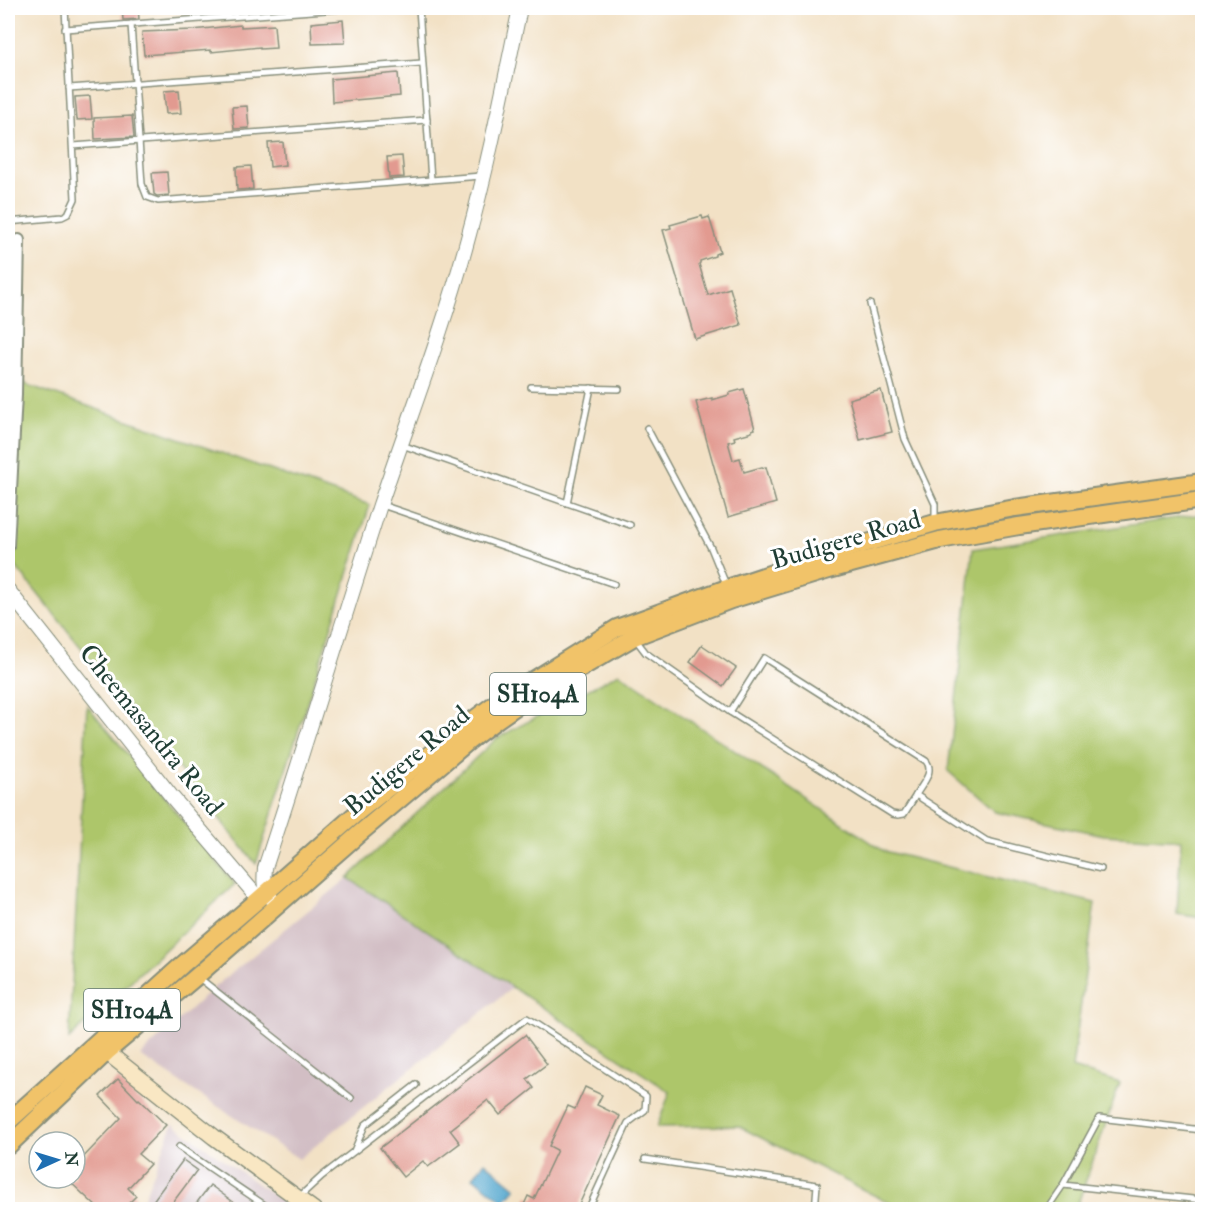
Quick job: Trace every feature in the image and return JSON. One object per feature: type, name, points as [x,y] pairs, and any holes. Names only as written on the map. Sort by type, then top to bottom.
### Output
[{"type":"main road","name":"Budigere Road","points":[[8,1146],[182,965],[358,812],[495,703],[617,628],[823,556],[935,523],[1015,508],[1203,482]]},
{"type":"main road","name":"Budigere Road","points":[[8,1122],[101,1047],[196,976],[469,741],[518,705],[634,637],[732,600],[829,570],[940,540],[1019,526],[1203,500]]},
{"type":"main road","points":[[101,1047],[294,1204],[314,1209]]},
{"type":"street","points":[[262,896],[265,868],[400,444],[445,316],[468,237],[484,176],[520,8]]},
{"type":"street","points":[[8,547],[16,395],[19,240]]},
{"type":"street","name":"Cheemasandra Road","points":[[8,590],[172,797],[262,896],[277,906]]},
{"type":"lane","points":[[8,222],[62,217],[68,214],[75,199],[64,8]]},
{"type":"lane","points":[[65,29],[353,8]]},
{"type":"lane","points":[[419,8],[431,180]]},
{"type":"lane","points":[[131,24],[142,183],[147,197],[158,201],[484,176]]},
{"type":"lane","points":[[69,88],[423,63]]},
{"type":"lane","points":[[73,146],[427,120]]},
{"type":"lane","points":[[870,304],[905,439],[935,504],[935,523]]},
{"type":"lane","points":[[531,387],[619,389]]},
{"type":"lane","points":[[567,502],[591,388]]},
{"type":"lane","points":[[647,428],[711,548],[727,588]]},
{"type":"lane","points":[[400,444],[630,525]]},
{"type":"lane","points":[[381,504],[614,584]]},
{"type":"lane","points":[[634,637],[646,653],[730,712],[892,814],[904,814],[930,773],[930,766],[926,761],[764,658],[730,712]]},
{"type":"lane","points":[[916,795],[987,841],[1101,869]]},
{"type":"lane","points":[[196,976],[351,1098]]},
{"type":"lane","points":[[294,1204],[322,1176],[527,1018],[646,1096],[645,1110],[628,1123],[588,1209]]},
{"type":"lane","points":[[353,1152],[365,1125],[416,1085]]},
{"type":"lane","points":[[1046,1209],[1063,1185],[1099,1118],[1203,1130]]},
{"type":"lane","points":[[179,1147],[272,1209]]},
{"type":"lane","points":[[645,1159],[818,1185],[816,1209]]},
{"type":"lane","points":[[1063,1185],[1203,1200]]},
{"type":"shaded area","points":[[348,878],[512,988],[299,1159],[140,1056],[212,989]]},
{"type":"shaded area","points":[[173,1124],[293,1209],[139,1210]]},
{"type":"green space","points":[[8,378],[370,505],[256,864],[8,557]]},
{"type":"green space","points":[[1202,514],[1202,918],[1177,914],[1181,840],[1104,835],[995,812],[948,771],[973,549]]},
{"type":"green space","points":[[619,673],[884,851],[1095,903],[1072,1068],[1120,1083],[1076,1209],[901,1209],[738,1126],[657,1127],[670,1092],[348,878],[497,738]]},
{"type":"green space","points":[[87,705],[235,884],[69,1039]]},
{"type":"water","points":[[485,1162],[516,1188],[504,1202],[473,1177]]},
{"type":"building","points":[[122,8],[138,8],[139,19],[123,20]]},
{"type":"building","points":[[343,20],[345,43],[312,44],[311,23]]},
{"type":"building","points":[[241,25],[241,27],[274,25],[276,48],[260,49],[260,47],[144,55],[142,32]]},
{"type":"building","points":[[398,73],[400,96],[332,102],[331,79]]},
{"type":"building","points":[[179,90],[181,113],[166,114],[164,91]]},
{"type":"building","points":[[90,96],[92,119],[77,120],[75,97]]},
{"type":"building","points":[[247,106],[249,128],[234,129],[232,107]]},
{"type":"building","points":[[132,116],[134,137],[95,139],[94,118]]},
{"type":"building","points":[[283,142],[285,165],[270,167],[268,143]]},
{"type":"building","points":[[402,156],[404,177],[389,178],[387,157]]},
{"type":"building","points":[[251,166],[253,189],[237,190],[236,167]]},
{"type":"building","points":[[167,172],[169,195],[157,196],[154,194],[152,173]]},
{"type":"building","points":[[702,216],[703,219],[709,217],[720,252],[700,261],[699,264],[708,295],[730,288],[741,325],[695,339],[663,230],[671,228],[670,225]]},
{"type":"building","points":[[744,389],[755,429],[734,437],[735,440],[728,442],[733,460],[740,458],[744,472],[766,467],[776,503],[728,517],[696,402],[712,398],[712,400]]},
{"type":"building","points":[[881,390],[892,432],[860,440],[849,399]]},
{"type":"building","points":[[702,645],[736,668],[723,686],[690,662]]},
{"type":"building","points":[[525,1035],[547,1064],[527,1079],[534,1088],[500,1115],[488,1100],[450,1130],[460,1143],[428,1167],[423,1161],[403,1177],[380,1148]]},
{"type":"building","points":[[118,1079],[166,1125],[138,1154],[150,1164],[128,1188],[136,1196],[123,1209],[99,1209],[79,1190],[87,1190],[87,1153],[121,1118],[100,1096]]},
{"type":"building","points":[[585,1087],[602,1095],[597,1105],[620,1116],[577,1209],[522,1209],[528,1196],[534,1199],[557,1150],[549,1146],[568,1106],[575,1109]]},
{"type":"building","points":[[183,1160],[197,1170],[168,1209],[147,1209]]},
{"type":"building","points":[[210,1185],[243,1209],[192,1209]]}]
